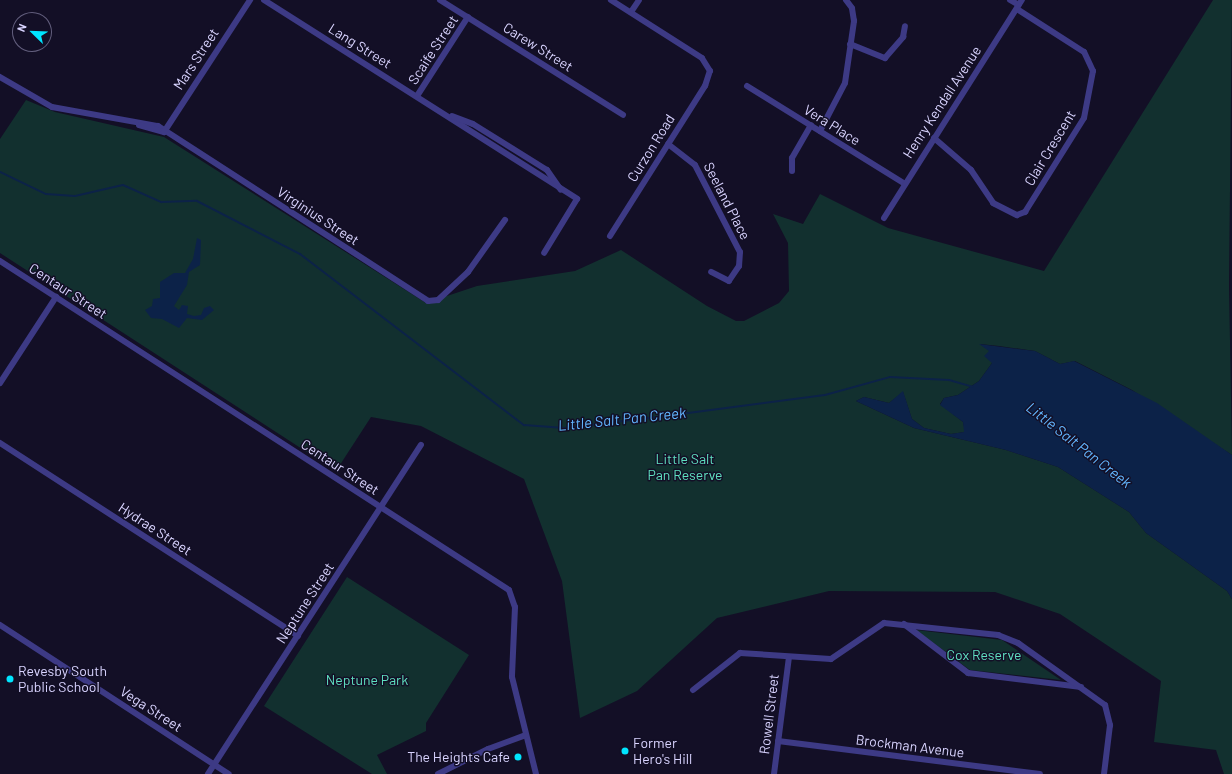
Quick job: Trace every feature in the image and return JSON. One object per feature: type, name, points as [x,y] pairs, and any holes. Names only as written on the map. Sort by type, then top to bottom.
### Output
[{"type":"street","name":"Mars Street","points":[[164,132],[250,0]]},
{"type":"street","name":"Lang Street","points":[[264,0],[443,112],[577,200],[544,252]]},
{"type":"street","name":"Carew Street","points":[[440,0],[624,115]]},
{"type":"street","points":[[611,0],[631,12],[639,0]]},
{"type":"street","points":[[820,131],[845,83],[854,14],[846,0]]},
{"type":"street","name":"Clair Crescent","points":[[934,138],[970,170],[993,204],[1017,215],[1025,212],[1084,118],[1093,71],[1084,52],[1010,0]]},
{"type":"street","name":"Henry Kendall Avenue","points":[[884,218],[1019,5]]},
{"type":"street","name":"Curzon Road","points":[[610,236],[668,144],[710,71],[702,58],[631,12]]},
{"type":"street","name":"Scaife Street","points":[[417,96],[468,18]]},
{"type":"street","points":[[850,44],[885,58],[903,37],[905,26]]},
{"type":"street","name":"Virginius Street","points":[[0,77],[45,104],[164,132],[428,301],[438,300],[470,269],[505,220]]},
{"type":"street","name":"Vera Place","points":[[748,86],[905,184]]},
{"type":"street","name":"Lang Street","points":[[443,112],[472,124],[547,170],[561,190]]},
{"type":"street","points":[[792,171],[792,158],[811,125]]},
{"type":"street","name":"Seeland Place","points":[[668,144],[695,165],[740,252],[740,266],[729,281],[711,272]]},
{"type":"street","name":"Centaur Street","points":[[0,261],[381,507],[512,595],[515,616],[512,670],[536,774]]},
{"type":"street","points":[[0,383],[56,297]]},
{"type":"street","name":"Hydrae Street","points":[[0,443],[298,636]]},
{"type":"street","name":"Neptune Street","points":[[208,774],[421,445]]},
{"type":"street","points":[[903,623],[968,673],[1083,687]]},
{"type":"street","points":[[693,690],[740,653],[831,659],[879,625],[903,623],[1007,637],[1100,699],[1108,711],[1104,774]]},
{"type":"street","name":"Vega Street","points":[[0,625],[229,774]]},
{"type":"street","name":"Rowell Street","points":[[774,774],[789,657]]},
{"type":"street","points":[[438,774],[476,754],[526,735]]},
{"type":"street","name":"Brockman Avenue","points":[[778,741],[1040,774]]},
{"type":"green space","name":"Little Salt Pan Reserve","points":[[1213,0],[1232,0],[1229,285],[1232,455],[1132,390],[1075,361],[1060,364],[1035,351],[980,344],[990,351],[992,363],[979,381],[958,395],[944,398],[940,404],[963,422],[965,432],[951,434],[924,428],[912,419],[903,392],[889,403],[864,397],[856,401],[914,428],[1006,450],[1058,467],[1129,512],[1146,533],[1227,591],[1232,599],[1232,774],[1224,774],[1216,750],[1154,742],[1161,681],[1060,614],[995,592],[829,591],[717,618],[637,691],[580,718],[562,581],[524,479],[421,426],[371,417],[336,471],[0,253],[0,139],[26,100],[55,112],[164,137],[426,303],[477,286],[575,271],[621,250],[707,306],[736,321],[744,321],[779,303],[789,291],[788,243],[773,214],[803,224],[820,194],[888,228],[1044,271]]},
{"type":"green space","name":"Neptune Park","points":[[347,577],[469,655],[426,723],[426,731],[377,755],[387,774],[372,774],[264,706]]},
{"type":"green space","name":"Cox Reserve","points":[[916,630],[1002,640],[1061,680],[970,670]]},
{"type":"water","points":[[197,238],[201,240],[200,265],[189,272],[187,285],[174,306],[179,310],[182,305],[188,306],[187,314],[194,316],[201,315],[204,308],[210,306],[214,310],[202,320],[187,318],[179,328],[162,319],[151,318],[145,310],[152,306],[153,299],[160,298],[160,282],[174,273],[185,273],[193,259]]},
{"type":"water","points":[[979,344],[1035,351],[1060,364],[1074,361],[1157,403],[1232,455],[1232,599],[1227,591],[1146,533],[1129,512],[1058,467],[1006,450],[914,428],[856,401],[864,397],[889,403],[903,391],[912,419],[924,428],[951,434],[964,432],[963,422],[940,405],[944,398],[958,395],[979,381],[992,363],[984,356],[989,351]]},
{"type":"waterway","name":"Little Salt Pan Creek","points":[[0,172],[46,194],[75,196],[123,185],[161,202],[197,201],[300,254],[524,425],[565,428],[673,415],[825,395],[890,377],[949,380],[973,387]]},
{"type":"place","name":"Revesby South Public School","points":[[10,679]]},
{"type":"place","name":"Former Hero's Hill","points":[[625,751]]},
{"type":"place","name":"The Heights Cafe","points":[[518,757]]}]
